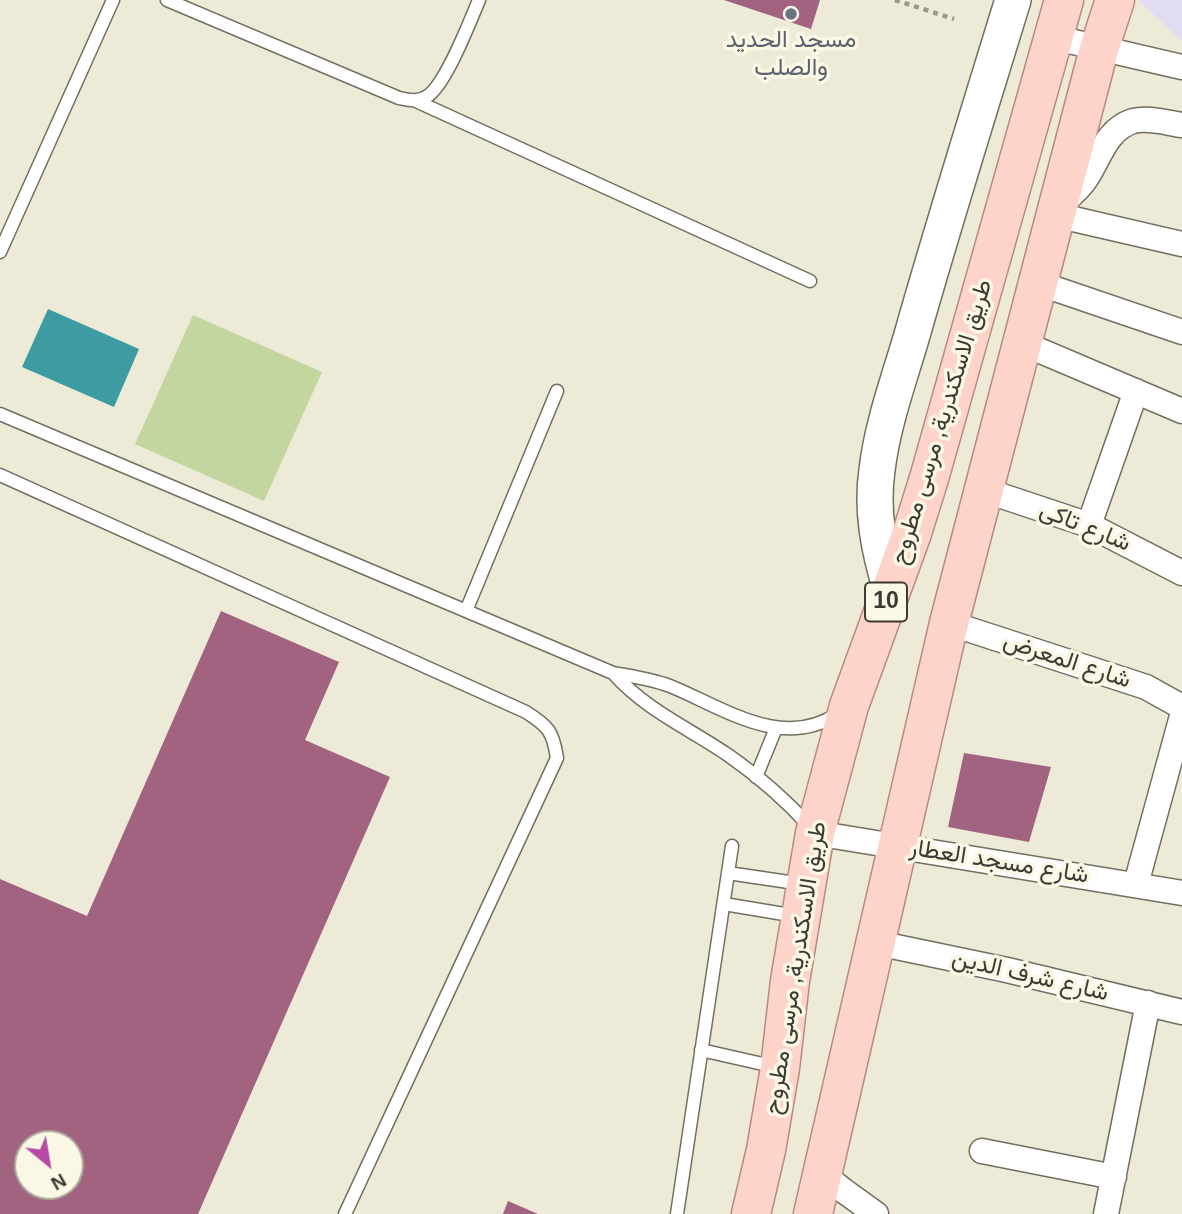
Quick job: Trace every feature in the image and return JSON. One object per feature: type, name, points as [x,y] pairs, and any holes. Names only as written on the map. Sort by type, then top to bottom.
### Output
[{"type":"main road","points":[[891,590],[880,551],[874,510],[877,469],[889,416],[951,201],[1013,0]]},
{"type":"main road","name":"طريق الاسكندرية, مرسى مطروح","points":[[751,1214],[766,1150],[780,1068],[815,833],[849,706],[926,487],[1063,0]]},
{"type":"main road","points":[[813,1214],[949,623],[1099,49],[1115,0]]},
{"type":"street","points":[[1052,37],[1182,67]]},
{"type":"street","points":[[1182,125],[1152,120],[1133,121],[1115,131],[1102,147],[1085,181],[1057,210],[1182,244]]},
{"type":"street","points":[[1038,283],[1182,332]]},
{"type":"street","points":[[1022,343],[1182,411]]},
{"type":"street","points":[[1089,525],[1136,391]]},
{"type":"street","name":"شارع تاكى","points":[[984,490],[1089,525],[1182,573]]},
{"type":"street","name":"شارع المعرض","points":[[949,623],[1146,687],[1182,707]]},
{"type":"street","points":[[1136,884],[1182,716]]},
{"type":"street","name":"شارع مسجد العطار","points":[[815,833],[1182,893]]},
{"type":"street","name":"شارع شرف الدين","points":[[877,943],[1007,970],[1182,1012]]},
{"type":"street","points":[[1106,1214],[1148,1003]]},
{"type":"street","points":[[982,1151],[1114,1177]]},
{"type":"street","points":[[823,1174],[876,1214]]},
{"type":"lane","points":[[0,252],[113,0]]},
{"type":"lane","points":[[167,0],[399,99],[416,101],[810,281]]},
{"type":"lane","points":[[416,101],[429,96],[442,80],[480,0]]},
{"type":"lane","points":[[466,611],[556,391]]},
{"type":"lane","points":[[0,414],[613,673],[662,683],[743,718],[776,728],[802,728],[827,721],[849,706]]},
{"type":"lane","points":[[0,475],[526,712],[544,724],[554,737],[557,758],[345,1214]]},
{"type":"lane","points":[[613,673],[652,709],[727,755],[778,794],[815,833]]},
{"type":"lane","points":[[756,777],[776,728]]},
{"type":"lane","points":[[677,1214],[732,846]]},
{"type":"lane","points":[[728,873],[803,900]]},
{"type":"lane","points":[[724,904],[803,900]]},
{"type":"lane","points":[[701,1050],[780,1068]]},
{"type":"path","points":[[895,0],[954,19]]},
{"type":"shaded area","points":[[1139,0],[1182,0],[1182,41],[1139,1]]},
{"type":"green space","points":[[193,315],[322,372],[264,501],[135,444]]},
{"type":"water","points":[[48,309],[139,349],[114,407],[22,367]]},
{"type":"building","name":"مسجد الحديد والصلب","points":[[724,0],[820,0],[811,29]]},
{"type":"building","points":[[221,611],[339,662],[305,740],[390,777],[198,1214],[0,1214],[0,879],[87,916]]},
{"type":"building","points":[[964,753],[1051,767],[1029,842],[948,827]]},
{"type":"building","points":[[508,1201],[538,1214],[503,1214]]},
{"type":"place","name":"مسجد الحديد والصلب","points":[[791,14]]}]
